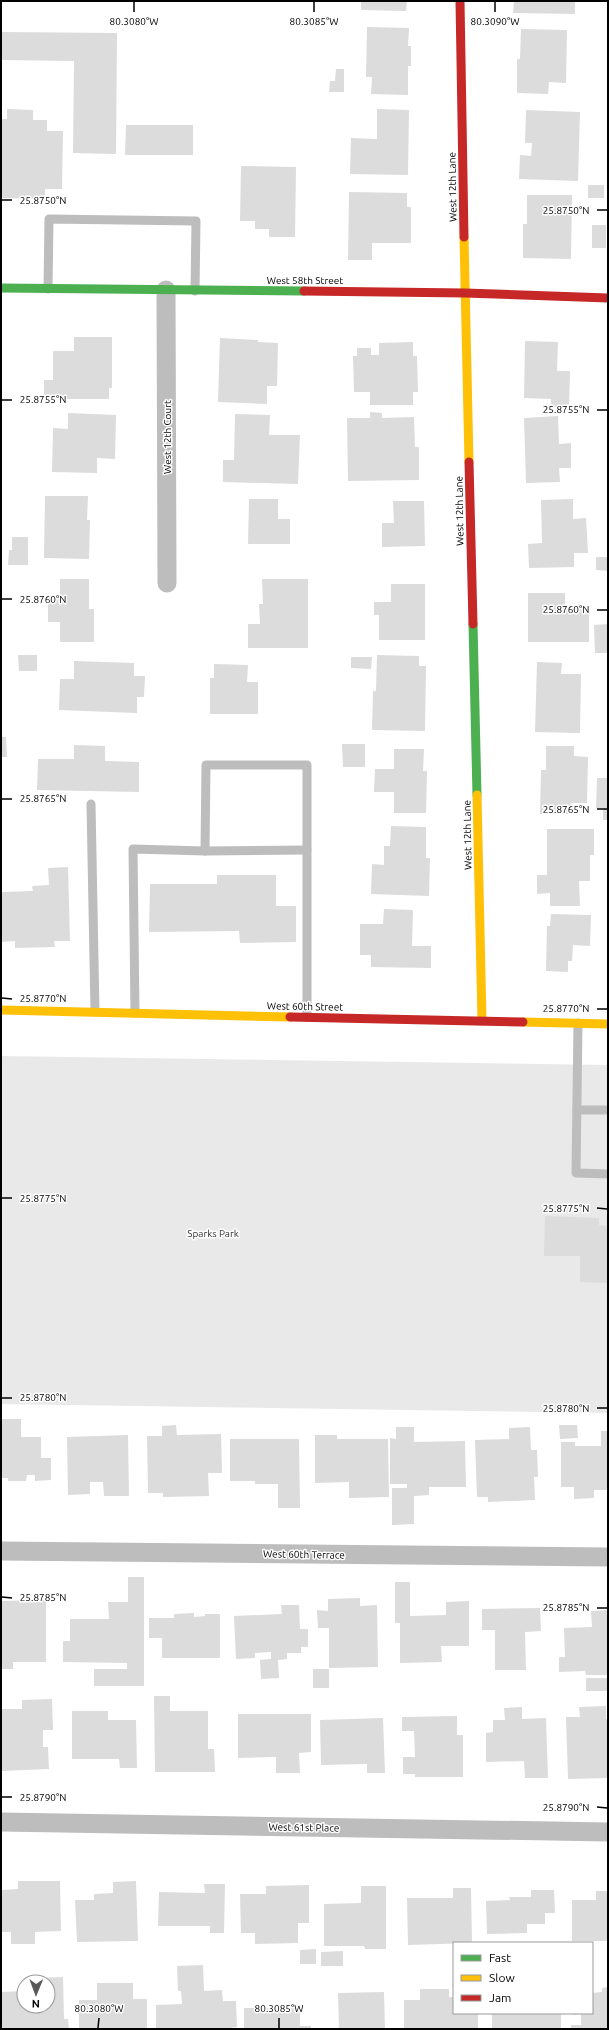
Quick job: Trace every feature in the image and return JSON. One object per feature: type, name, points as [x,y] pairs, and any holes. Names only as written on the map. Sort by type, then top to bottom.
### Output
[{"type":"street","name":"West 12th Lane","points":[[460,1],[465,293],[482,1021]]},
{"type":"street","name":"West 58th Street","points":[[1,288],[465,293],[608,298]]},
{"type":"street","name":"West 12th Court","points":[[166,290],[167,583]]},
{"type":"street","name":"West 60th Street","points":[[1,1010],[608,1024]]},
{"type":"street","name":"West 60th Terrace","points":[[1,1550],[608,1558]]},
{"type":"street","name":"West 61st Place","points":[[1,1822],[608,1832]]},
{"type":"lane","points":[[48,289],[49,219],[157,220],[196,221],[195,291]]},
{"type":"lane","points":[[205,851],[206,765],[307,765],[307,1017]]},
{"type":"lane","points":[[91,804],[94,1012]]},
{"type":"lane","points":[[135,1014],[133,849],[205,851],[307,850]]},
{"type":"lane","points":[[578,1023],[576,1173],[608,1174]]},
{"type":"lane","points":[[577,1110],[608,1110]]},
{"type":"green space","name":"Sparks Park","points":[[1,1056],[608,1065],[608,1413],[1,1404]]},
{"type":"building","points":[[361,1],[407,1],[406,11],[361,10]]},
{"type":"building","points":[[514,1],[575,1],[575,14],[513,13]]},
{"type":"building","points":[[367,27],[409,28],[408,46],[411,46],[411,66],[408,66],[408,95],[371,94],[372,77],[366,77]]},
{"type":"building","points":[[521,29],[567,30],[566,83],[549,82],[548,94],[517,93],[517,59],[520,59]]},
{"type":"building","points":[[1,32],[117,33],[116,154],[73,153],[74,61],[1,60]]},
{"type":"building","points":[[336,69],[344,69],[344,92],[329,92],[330,81],[335,81]]},
{"type":"building","points":[[7,109],[33,110],[33,120],[47,120],[47,131],[63,131],[62,189],[45,189],[45,199],[1,198],[1,119],[7,119]]},
{"type":"building","points":[[377,109],[409,110],[408,175],[350,174],[351,138],[377,139]]},
{"type":"building","points":[[526,110],[580,112],[578,181],[519,179],[520,155],[531,156],[532,143],[525,143]]},
{"type":"building","points":[[126,125],[193,125],[193,155],[125,155]]},
{"type":"building","points":[[241,166],[296,167],[295,237],[269,237],[269,229],[255,229],[255,221],[240,221]]},
{"type":"building","points":[[588,185],[604,185],[604,198],[588,198]]},
{"type":"building","points":[[349,192],[407,193],[407,207],[411,207],[411,243],[372,243],[372,260],[348,260]]},
{"type":"building","points":[[527,195],[572,195],[571,259],[523,258],[523,224],[527,224]]},
{"type":"building","points":[[592,225],[606,225],[606,248],[592,248]]},
{"type":"building","points":[[74,337],[112,337],[112,388],[109,388],[109,399],[44,399],[44,380],[53,380],[53,351],[74,351]]},
{"type":"building","points":[[220,338],[258,340],[258,342],[278,343],[277,386],[267,386],[267,404],[218,402]]},
{"type":"building","points":[[525,341],[558,342],[557,371],[570,371],[569,407],[551,407],[551,399],[524,398]]},
{"type":"building","points":[[413,342],[413,356],[417,356],[418,392],[413,392],[413,405],[370,405],[370,392],[354,392],[353,356],[357,356],[357,348],[371,348],[371,355],[379,355],[379,343]]},
{"type":"building","points":[[370,412],[382,413],[382,418],[414,417],[415,447],[419,447],[419,480],[348,481],[347,418],[370,418]]},
{"type":"building","points":[[68,413],[116,415],[115,459],[97,458],[97,473],[52,472],[53,428],[68,429]]},
{"type":"building","points":[[235,414],[270,415],[269,435],[300,435],[298,484],[223,482],[223,460],[234,460]]},
{"type":"building","points":[[558,416],[559,444],[571,443],[571,468],[559,468],[560,482],[526,483],[524,418]]},
{"type":"building","points":[[45,496],[88,496],[87,520],[90,520],[89,559],[44,558]]},
{"type":"building","points":[[249,499],[278,499],[278,519],[290,519],[290,544],[248,544]]},
{"type":"building","points":[[573,499],[573,519],[586,518],[588,553],[574,553],[574,567],[529,568],[528,544],[542,543],[541,500]]},
{"type":"building","points":[[393,501],[424,501],[425,546],[382,547],[382,523],[394,523]]},
{"type":"building","points":[[12,537],[28,537],[28,565],[8,565],[9,550],[12,550]]},
{"type":"building","points":[[596,557],[608,557],[608,571],[596,570]]},
{"type":"building","points":[[60,579],[89,579],[89,609],[94,609],[94,642],[60,642],[60,622],[48,622],[48,599],[60,599]]},
{"type":"building","points":[[262,579],[308,579],[308,648],[248,648],[248,624],[260,624],[259,604],[263,604]]},
{"type":"building","points":[[391,584],[425,584],[425,640],[379,640],[379,615],[374,615],[374,602],[391,602]]},
{"type":"building","points":[[528,593],[565,593],[565,608],[589,608],[589,642],[528,642]]},
{"type":"building","points":[[608,624],[608,653],[595,653],[594,625]]},
{"type":"building","points":[[18,655],[37,655],[37,671],[19,671]]},
{"type":"building","points":[[377,655],[419,656],[419,666],[426,666],[425,731],[372,730],[373,691],[376,691]]},
{"type":"building","points":[[351,657],[372,657],[371,669],[351,668]]},
{"type":"building","points":[[74,661],[134,663],[134,676],[145,676],[144,697],[137,697],[137,713],[59,710],[60,679],[74,679]]},
{"type":"building","points":[[537,662],[562,663],[561,674],[581,674],[580,733],[535,732]]},
{"type":"building","points":[[214,664],[248,665],[247,682],[258,682],[258,714],[210,714],[210,678],[214,678]]},
{"type":"building","points":[[1,737],[6,737],[7,757],[1,757]]},
{"type":"building","points":[[342,744],[365,744],[365,767],[343,767]]},
{"type":"building","points":[[74,745],[105,746],[105,761],[139,762],[139,792],[37,790],[38,759],[74,759]]},
{"type":"building","points":[[546,746],[574,746],[574,756],[588,757],[587,803],[571,803],[570,814],[540,814],[541,770],[546,770]]},
{"type":"building","points":[[394,749],[424,749],[423,771],[427,771],[426,813],[394,813],[394,792],[374,792],[375,769],[394,769]]},
{"type":"building","points":[[597,778],[608,778],[608,820],[603,820],[603,808],[596,808]]},
{"type":"building","points":[[391,826],[426,827],[426,858],[430,858],[429,896],[371,894],[372,864],[384,865],[384,846],[390,846]]},
{"type":"building","points":[[547,829],[594,829],[594,855],[590,855],[590,881],[579,881],[580,906],[550,906],[550,893],[537,894],[537,875],[547,875]]},
{"type":"building","points":[[68,867],[70,941],[54,941],[55,947],[15,948],[15,941],[1,942],[1,892],[33,891],[32,886],[49,885],[48,868]]},
{"type":"building","points":[[217,875],[276,875],[276,906],[296,906],[296,942],[240,943],[239,931],[149,932],[150,884],[217,884]]},
{"type":"building","points":[[384,909],[413,910],[412,946],[431,946],[431,968],[371,967],[371,955],[360,955],[360,924],[383,924]]},
{"type":"building","points":[[551,914],[591,915],[590,946],[573,945],[572,961],[568,961],[568,972],[546,971],[547,926],[550,926]]},
{"type":"building","points":[[545,1216],[599,1218],[599,1225],[608,1226],[608,1283],[580,1282],[580,1256],[544,1256]]},
{"type":"building","points":[[1,1419],[21,1419],[21,1437],[41,1437],[41,1458],[51,1458],[51,1480],[35,1481],[35,1475],[27,1475],[26,1481],[8,1481],[8,1478],[1,1478]]},
{"type":"building","points":[[176,1425],[177,1435],[221,1434],[222,1473],[208,1473],[209,1496],[163,1497],[163,1493],[148,1493],[147,1436],[162,1436],[162,1426]]},
{"type":"building","points":[[559,1425],[577,1425],[578,1438],[560,1439]]},
{"type":"building","points":[[396,1427],[414,1427],[414,1442],[465,1441],[466,1487],[429,1487],[429,1495],[414,1496],[414,1524],[392,1525],[392,1488],[407,1488],[407,1484],[390,1484],[390,1438],[396,1439]]},
{"type":"building","points":[[530,1427],[531,1450],[537,1450],[538,1477],[534,1477],[535,1500],[488,1502],[488,1497],[477,1497],[475,1440],[509,1439],[509,1428]]},
{"type":"building","points":[[601,1431],[608,1431],[608,1490],[594,1490],[594,1498],[574,1499],[574,1487],[561,1487],[561,1442],[575,1442],[575,1446],[601,1446]]},
{"type":"building","points":[[128,1435],[129,1496],[104,1496],[103,1482],[90,1482],[90,1494],[68,1495],[67,1437]]},
{"type":"building","points":[[315,1435],[337,1435],[337,1439],[388,1439],[389,1497],[349,1498],[349,1482],[315,1483]]},
{"type":"building","points":[[230,1439],[299,1439],[300,1508],[278,1508],[278,1484],[255,1484],[255,1481],[230,1481]]},
{"type":"building","points":[[128,1577],[144,1577],[144,1686],[94,1686],[94,1669],[127,1669],[127,1663],[63,1662],[63,1641],[70,1641],[70,1619],[109,1619],[108,1602],[128,1602]]},
{"type":"building","points":[[395,1582],[410,1582],[410,1616],[446,1615],[446,1602],[469,1601],[469,1646],[441,1646],[442,1662],[400,1663],[400,1623],[395,1623]]},
{"type":"building","points":[[360,1598],[360,1606],[377,1605],[378,1667],[329,1668],[329,1628],[318,1628],[317,1610],[328,1611],[328,1599]]},
{"type":"building","points":[[46,1600],[46,1662],[13,1662],[13,1669],[1,1669],[1,1601]]},
{"type":"building","points":[[281,1605],[299,1605],[300,1629],[308,1629],[308,1647],[301,1647],[301,1653],[287,1653],[287,1659],[278,1660],[279,1678],[261,1679],[260,1660],[271,1659],[271,1652],[255,1653],[255,1658],[236,1659],[234,1616],[282,1614]]},
{"type":"building","points":[[540,1608],[541,1631],[525,1632],[526,1670],[495,1670],[495,1630],[482,1630],[482,1609]]},
{"type":"building","points":[[608,1610],[608,1675],[586,1675],[585,1671],[559,1672],[559,1657],[565,1657],[564,1628],[592,1627],[591,1611]]},
{"type":"building","points":[[194,1613],[194,1617],[205,1616],[205,1614],[220,1614],[220,1658],[162,1658],[162,1638],[149,1638],[149,1618],[174,1618],[174,1614]]},
{"type":"building","points":[[313,1669],[329,1669],[329,1688],[313,1688]]},
{"type":"building","points":[[586,1678],[608,1678],[608,1691],[586,1691]]},
{"type":"building","points":[[154,1696],[170,1696],[170,1711],[208,1711],[208,1749],[214,1749],[215,1772],[155,1772]]},
{"type":"building","points":[[52,1699],[53,1730],[43,1730],[43,1747],[48,1747],[49,1769],[1,1771],[1,1709],[22,1709],[22,1700]]},
{"type":"building","points":[[606,1706],[606,1719],[608,1719],[608,1778],[568,1779],[566,1717],[580,1717],[579,1707]]},
{"type":"building","points":[[522,1707],[522,1719],[546,1718],[548,1778],[525,1778],[524,1761],[486,1762],[486,1733],[493,1732],[493,1720],[505,1720],[504,1708]]},
{"type":"building","points":[[72,1711],[108,1711],[108,1720],[136,1720],[137,1768],[120,1768],[119,1759],[72,1759]]},
{"type":"building","points":[[238,1714],[311,1714],[311,1752],[299,1753],[300,1773],[276,1773],[276,1757],[238,1758]]},
{"type":"building","points":[[457,1716],[457,1735],[463,1735],[463,1777],[415,1777],[415,1774],[403,1774],[403,1757],[415,1757],[414,1731],[402,1731],[402,1717]]},
{"type":"building","points":[[383,1718],[385,1773],[367,1773],[367,1764],[321,1765],[320,1720]]},
{"type":"building","points":[[18,1881],[60,1881],[61,1931],[35,1932],[35,1944],[11,1944],[11,1932],[1,1932],[1,1890],[18,1889]]},
{"type":"building","points":[[136,1881],[138,1941],[77,1942],[75,1900],[94,1900],[94,1894],[113,1893],[113,1882]]},
{"type":"building","points":[[204,1884],[225,1884],[224,1933],[210,1933],[210,1926],[158,1926],[159,1892],[205,1893]]},
{"type":"building","points":[[309,1885],[309,1923],[298,1923],[298,1943],[255,1944],[255,1933],[241,1933],[240,1894],[266,1894],[266,1886]]},
{"type":"building","points":[[361,1886],[386,1886],[386,1949],[365,1949],[364,1946],[324,1946],[324,1904],[361,1903]]},
{"type":"building","points":[[453,1888],[471,1888],[472,1942],[408,1945],[407,1898],[453,1898]]},
{"type":"building","points":[[531,1890],[554,1890],[555,1913],[545,1913],[545,1924],[527,1924],[527,1933],[487,1934],[486,1901],[510,1900],[509,1897],[531,1897]]},
{"type":"building","points":[[596,1891],[608,1891],[608,1941],[572,1941],[572,1900],[596,1900]]},
{"type":"building","points":[[316,1949],[316,1964],[300,1964],[300,1950]]},
{"type":"building","points":[[343,1951],[343,1966],[321,1966],[321,1952]]},
{"type":"building","points":[[203,1965],[204,1991],[222,1990],[223,2001],[236,2001],[237,2027],[224,2029],[156,2029],[156,2005],[182,2004],[181,1991],[178,1991],[177,1966]]},
{"type":"building","points":[[56,1977],[63,1977],[64,2019],[68,2019],[69,2029],[1,2029],[1,1992],[16,1991],[16,2014],[56,2014]]},
{"type":"building","points":[[97,1983],[133,1983],[133,1999],[147,1999],[147,2029],[79,2029],[79,2000],[97,2000]]},
{"type":"building","points":[[608,1987],[608,2029],[571,2029],[571,2025],[581,2025],[581,2014],[593,2014],[593,1993],[602,1992],[602,1988]]},
{"type":"building","points":[[420,1989],[449,1989],[449,1997],[453,1997],[453,2014],[478,2014],[478,2029],[404,2029],[404,2000],[420,2000]]},
{"type":"building","points":[[384,1992],[385,2029],[339,2029],[338,1993]]},
{"type":"building","points":[[244,2008],[300,2008],[300,2026],[311,2026],[311,2029],[244,2029]]},
{"type":"building","points":[[492,2014],[561,2014],[561,2029],[492,2029]]},
{"type":"traffic: fast","points":[[1,288],[304,291]]},
{"type":"traffic: fast","points":[[473,624],[477,795]]},
{"type":"traffic: slow","points":[[464,237],[469,462]]},
{"type":"traffic: slow","points":[[477,795],[482,1021]]},
{"type":"traffic: slow","points":[[1,1010],[290,1017]]},
{"type":"traffic: slow","points":[[523,1022],[608,1024]]},
{"type":"traffic: jam","points":[[460,1],[464,237]]},
{"type":"traffic: jam","points":[[304,291],[465,293],[608,298]]},
{"type":"traffic: jam","points":[[469,462],[473,624]]},
{"type":"traffic: jam","points":[[290,1017],[523,1022]]}]
